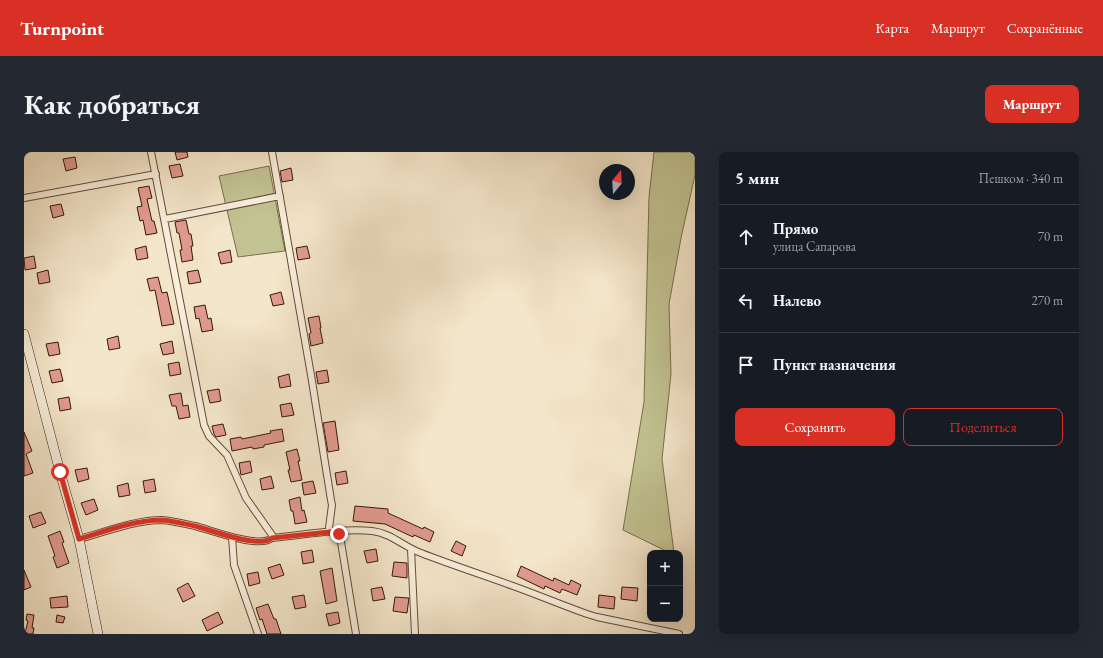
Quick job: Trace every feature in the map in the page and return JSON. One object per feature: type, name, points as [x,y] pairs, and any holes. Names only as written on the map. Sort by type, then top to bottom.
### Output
[{"type":"main road","points":[[24,334],[79,539],[98,634]]},
{"type":"street","points":[[152,152],[204,424],[210,436],[227,455],[246,498],[272,535],[272,538]]},
{"type":"street","points":[[272,152],[332,506],[329,528],[330,532]]},
{"type":"street","points":[[24,198],[156,174]]},
{"type":"street","points":[[165,219],[280,196]]},
{"type":"street","points":[[79,539],[138,522],[163,520],[195,526],[232,537],[261,542],[272,538],[330,532],[372,531],[387,535],[411,549],[443,562],[514,586],[597,618],[679,634]]},
{"type":"street","points":[[330,532],[339,534],[340,536],[356,634]]},
{"type":"street","points":[[232,537],[234,565],[258,634]]},
{"type":"street","points":[[411,549],[415,634]]},
{"type":"green space","points":[[654,152],[695,152],[695,175],[681,238],[669,304],[671,374],[662,459],[674,550],[664,550],[623,530],[644,402],[649,197]]},
{"type":"green space","points":[[269,166],[285,251],[238,257],[219,176]]},
{"type":"building","points":[[175,152],[187,152],[188,157],[177,160]]},
{"type":"building","points":[[75,157],[77,168],[66,171],[63,159]]},
{"type":"building","points":[[180,164],[183,176],[172,178],[169,166]]},
{"type":"building","points":[[291,168],[293,180],[282,182],[280,171]]},
{"type":"building","points":[[149,186],[152,198],[147,199],[152,221],[154,221],[157,233],[146,235],[143,220],[140,221],[137,207],[142,206],[138,188]]},
{"type":"building","points":[[61,204],[64,215],[53,218],[50,206]]},
{"type":"building","points":[[186,220],[189,234],[191,234],[193,260],[182,262],[180,250],[182,250],[179,233],[177,233],[175,222]]},
{"type":"building","points":[[146,246],[148,258],[137,260],[135,249]]},
{"type":"building","points":[[307,246],[310,258],[298,260],[296,248]]},
{"type":"building","points":[[230,250],[232,262],[221,264],[218,253]]},
{"type":"building","points":[[34,256],[36,268],[25,270],[24,258]]},
{"type":"building","points":[[48,270],[50,282],[39,284],[37,273]]},
{"type":"building","points":[[198,270],[201,282],[189,284],[187,272]]},
{"type":"building","points":[[158,277],[162,293],[167,292],[174,324],[162,326],[155,290],[150,291],[147,279]]},
{"type":"building","points":[[281,292],[284,304],[273,306],[270,295]]},
{"type":"building","points":[[205,305],[208,319],[211,318],[213,330],[202,332],[199,318],[196,319],[194,307]]},
{"type":"building","points":[[319,316],[323,343],[311,346],[309,334],[311,333],[308,318]]},
{"type":"building","points":[[118,336],[120,348],[109,350],[107,339]]},
{"type":"building","points":[[172,341],[174,353],[163,355],[160,344]]},
{"type":"building","points":[[58,342],[60,354],[49,356],[46,344]]},
{"type":"building","points":[[179,362],[181,374],[170,376],[168,364]]},
{"type":"building","points":[[60,369],[63,381],[52,383],[49,371]]},
{"type":"building","points":[[327,370],[329,382],[318,384],[316,372]]},
{"type":"building","points":[[289,374],[291,386],[280,388],[278,377]]},
{"type":"building","points":[[219,389],[221,401],[210,403],[207,391]]},
{"type":"building","points":[[181,393],[183,406],[188,405],[190,417],[179,419],[176,406],[172,406],[169,395]]},
{"type":"building","points":[[69,397],[71,409],[60,411],[58,399]]},
{"type":"building","points":[[291,403],[294,415],[282,417],[280,405]]},
{"type":"building","points":[[335,421],[339,450],[328,452],[323,423]]},
{"type":"building","points":[[223,424],[226,435],[216,437],[212,426]]},
{"type":"building","points":[[282,429],[284,441],[264,445],[264,447],[253,449],[252,447],[232,451],[230,439],[241,437],[242,439],[271,433],[270,431]]},
{"type":"building","points":[[24,432],[32,451],[26,454],[33,473],[24,476]]},
{"type":"building","points":[[297,449],[302,480],[291,482],[286,452]]},
{"type":"building","points":[[250,461],[252,472],[241,475],[239,463]]},
{"type":"building","points":[[87,468],[89,479],[78,482],[75,470]]},
{"type":"building","points":[[346,471],[348,483],[337,485],[335,473]]},
{"type":"building","points":[[271,476],[274,488],[262,490],[260,479]]},
{"type":"building","points":[[154,479],[156,491],[145,493],[143,481]]},
{"type":"building","points":[[313,481],[316,493],[304,495],[302,483]]},
{"type":"building","points":[[128,483],[130,495],[119,497],[117,486]]},
{"type":"building","points":[[300,497],[302,511],[304,510],[307,522],[295,524],[293,511],[291,511],[289,500]]},
{"type":"building","points":[[94,499],[98,510],[86,515],[81,503]]},
{"type":"building","points":[[355,506],[388,509],[388,513],[423,529],[424,527],[434,532],[430,542],[414,535],[413,537],[385,524],[353,521]]},
{"type":"building","points":[[41,512],[46,523],[33,528],[29,516]]},
{"type":"building","points":[[60,531],[64,542],[62,543],[69,563],[57,568],[53,557],[55,556],[48,536]]},
{"type":"building","points":[[456,541],[466,546],[462,556],[451,551]]},
{"type":"building","points":[[376,549],[378,561],[367,563],[364,551]]},
{"type":"building","points":[[312,550],[314,562],[303,564],[301,552]]},
{"type":"building","points":[[394,562],[407,563],[407,578],[392,576]]},
{"type":"building","points":[[280,564],[284,575],[272,579],[268,568]]},
{"type":"building","points":[[521,566],[553,581],[554,578],[569,585],[571,580],[581,585],[577,595],[562,589],[560,593],[545,586],[544,589],[517,576]]},
{"type":"building","points":[[332,568],[337,601],[326,604],[320,571]]},
{"type":"building","points":[[24,570],[31,587],[24,590]]},
{"type":"building","points":[[258,572],[260,583],[249,586],[247,574]]},
{"type":"building","points":[[188,583],[195,596],[183,602],[177,589]]},
{"type":"building","points":[[382,587],[385,599],[373,601],[371,589]]},
{"type":"building","points":[[622,587],[638,588],[637,601],[621,599]]},
{"type":"building","points":[[304,595],[306,607],[295,609],[292,597]]},
{"type":"building","points":[[599,595],[615,597],[614,609],[598,607]]},
{"type":"building","points":[[67,596],[68,607],[51,608],[50,598]]},
{"type":"building","points":[[395,597],[409,598],[407,613],[393,611]]},
{"type":"building","points":[[268,604],[274,619],[276,619],[281,634],[267,634],[262,619],[260,620],[256,608]]},
{"type":"building","points":[[218,612],[223,623],[207,631],[202,620]]},
{"type":"building","points":[[338,612],[340,623],[329,626],[326,614]]},
{"type":"building","points":[[27,614],[34,615],[32,628],[34,628],[33,634],[25,633],[28,621],[26,620]]},
{"type":"building","points":[[57,615],[65,617],[63,623],[56,622]]},
{"type":"route","points":[[60,472],[79,539],[138,522],[163,520],[195,526],[228,536],[261,542],[272,538],[330,532],[339,534]]}]
